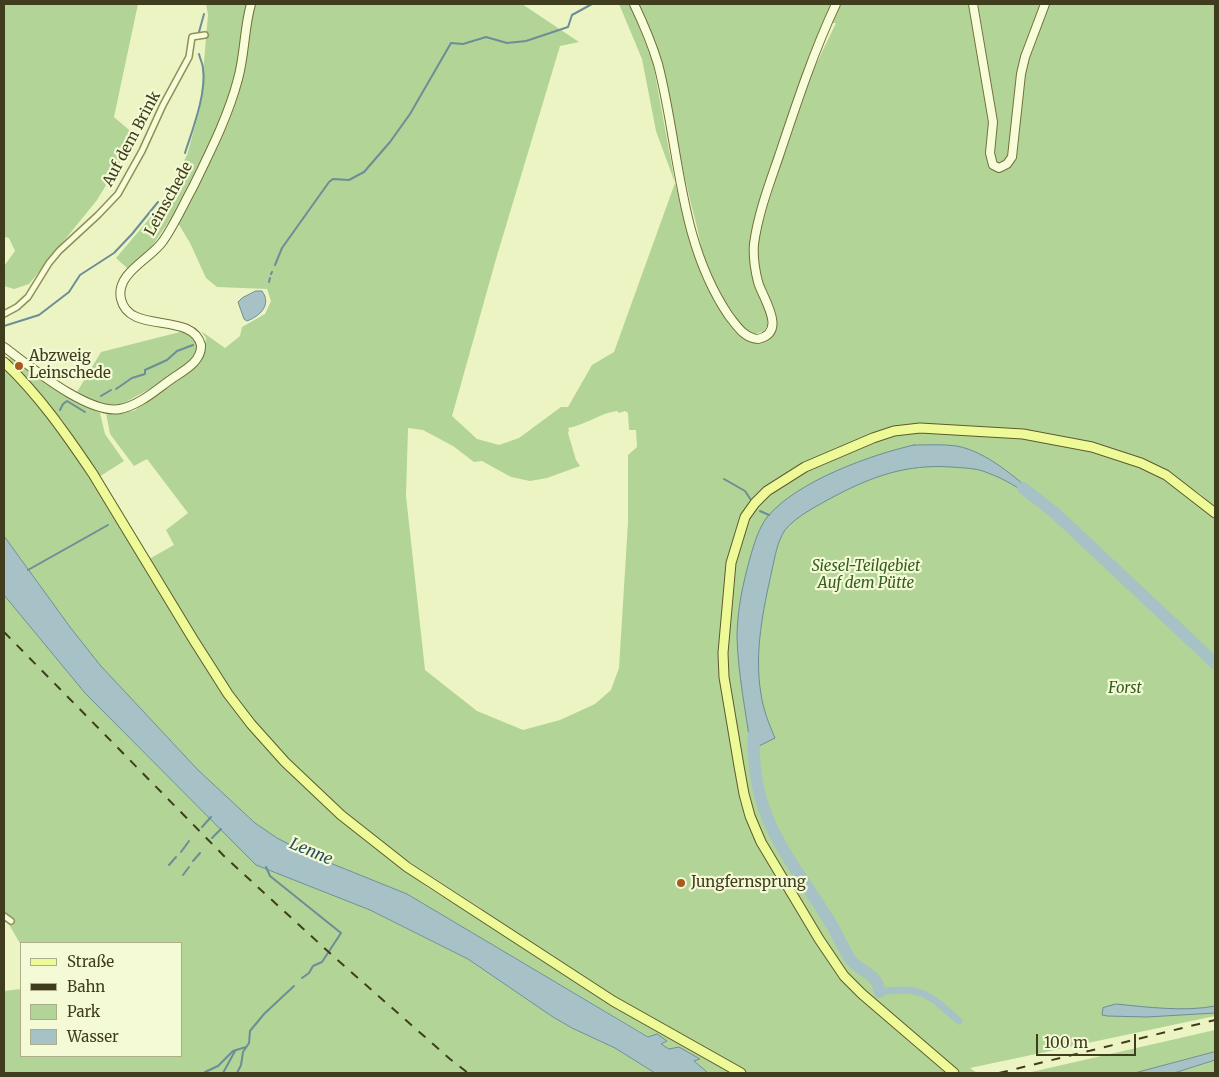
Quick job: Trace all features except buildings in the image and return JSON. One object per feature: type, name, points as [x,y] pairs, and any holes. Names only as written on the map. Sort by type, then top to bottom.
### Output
[{"type":"main road","name":"Leinschede","points":[[4,347],[80,400],[97,407],[112,410],[122,408],[144,398],[183,371],[199,357],[201,345],[194,333],[185,328],[143,319],[130,314],[122,304],[121,289],[123,281],[131,271],[163,242],[214,143],[238,78],[251,4]]},
{"type":"main road","points":[[634,4],[657,63],[685,207],[705,274],[736,326],[746,336],[755,339],[762,338],[768,334],[773,324],[772,315],[758,283],[755,269],[754,245],[760,217],[802,88],[836,4]]},
{"type":"main road","points":[[973,4],[993,122],[990,158],[993,166],[998,168],[1008,164],[1012,157],[1021,74],[1025,57],[1045,4]]},
{"type":"main road","points":[[4,362],[36,395],[79,452],[211,667],[251,724],[285,762],[341,815],[407,867],[613,1001],[742,1073]]},
{"type":"main road","points":[[954,1073],[862,994],[844,976],[776,868],[750,816],[744,794],[724,677],[723,653],[731,562],[745,517],[767,491],[805,467],[887,433],[920,428],[1022,434],[1092,447],[1166,475],[1215,513]]},
{"type":"street","name":"Auf dem Brink","points":[[4,314],[17,307],[28,297],[49,263],[59,251],[118,194],[142,151],[189,57],[192,37],[205,35]]},
{"type":"street","points":[[4,916],[11,921]]},
{"type":"green space","points":[[4,4],[138,4],[114,117],[136,136],[97,200],[29,284],[14,289],[4,286],[4,266],[15,251],[9,238],[4,237]]},
{"type":"green space","points":[[206,4],[522,4],[579,42],[560,46],[496,259],[452,416],[477,439],[499,445],[519,438],[561,407],[568,407],[592,365],[614,352],[675,183],[702,277],[713,298],[734,329],[746,339],[757,344],[765,341],[775,330],[777,319],[758,269],[760,230],[805,87],[836,23],[827,23],[826,16],[796,91],[755,216],[750,247],[751,267],[755,287],[768,322],[766,328],[762,331],[751,333],[745,329],[725,303],[706,265],[682,164],[662,63],[659,62],[638,4],[969,4],[985,94],[992,93],[978,4],[1215,4],[1215,508],[1200,494],[1169,473],[1117,451],[1076,439],[1023,431],[1139,467],[1164,478],[1215,517],[1215,1016],[970,1068],[977,1073],[708,1073],[693,1061],[700,1059],[679,1047],[669,1049],[661,1044],[667,1041],[657,1034],[649,1037],[407,894],[308,854],[277,838],[255,823],[198,770],[100,665],[4,536],[4,369],[33,398],[90,475],[225,695],[338,817],[427,887],[477,918],[482,909],[379,842],[289,760],[254,722],[231,692],[149,559],[174,545],[166,530],[188,513],[147,459],[134,466],[110,434],[106,413],[134,411],[186,374],[203,354],[206,338],[201,331],[225,348],[240,336],[242,327],[265,314],[271,301],[267,289],[217,287],[206,278],[190,243],[178,223],[227,125],[241,85],[245,65],[220,128],[172,217],[152,246],[128,269],[116,258],[161,205],[187,155],[200,108],[208,15]],"holes":[[[617,411],[619,413],[625,411],[628,413],[629,430],[636,430],[637,447],[628,455],[628,522],[619,668],[611,690],[595,704],[560,720],[523,730],[477,711],[425,670],[406,496],[408,428],[423,430],[453,446],[474,462],[482,461],[511,477],[530,481],[547,478],[580,466],[576,460],[568,428],[611,412]]]},
{"type":"green space","points":[[619,4],[630,4],[653,63],[675,183],[656,131],[642,59]]},
{"type":"green space","points":[[180,332],[191,332],[197,337],[196,352],[182,369],[155,386],[122,404],[105,405],[77,392],[101,352]]},
{"type":"green space","points":[[11,356],[75,401],[100,413],[105,434],[124,461],[99,477],[63,421],[9,360]]},
{"type":"green space","points":[[4,595],[85,693],[256,865],[370,910],[468,959],[553,1017],[615,1048],[655,1073],[4,1073],[4,991],[20,989],[20,1057],[182,1057],[182,942],[20,943],[4,916]]},
{"type":"green space","points":[[1215,1030],[1215,1052],[1135,1073],[1027,1073]]},
{"type":"green space","points":[[1215,1060],[1215,1073],[1174,1073]]},
{"type":"water","points":[[256,291],[262,291],[265,296],[265,305],[260,313],[247,321],[244,319],[238,302]]},
{"type":"water","points":[[914,445],[952,445],[968,449],[1000,466],[1038,497],[1035,499],[1006,481],[979,470],[951,467],[920,467],[891,473],[863,483],[815,507],[789,525],[782,535],[775,555],[760,632],[759,647],[758,663],[762,700],[775,738],[751,750],[742,694],[737,627],[745,577],[753,547],[762,525],[781,503],[816,481],[877,455]]},
{"type":"water","points":[[4,536],[100,665],[198,770],[255,823],[277,838],[308,854],[407,894],[648,1037],[657,1034],[667,1041],[661,1044],[669,1049],[679,1047],[700,1059],[694,1061],[708,1073],[655,1073],[615,1048],[553,1017],[468,959],[370,910],[256,865],[85,693],[4,595]]},
{"type":"water","points":[[1116,1004],[1178,1009],[1215,1006],[1215,1013],[1147,1017],[1102,1015],[1103,1008]]},
{"type":"water","points":[[1215,1052],[1215,1060],[1174,1073],[1135,1073]]},
{"type":"waterway","points":[[275,265],[282,248],[329,182],[333,179],[349,180],[364,172],[390,142],[410,114],[451,43],[463,44],[486,37],[507,43],[526,41],[568,27],[572,15],[592,4]]},
{"type":"waterway","points":[[199,32],[204,14]]},
{"type":"waterway","points":[[185,153],[203,89],[203,67],[199,54]]},
{"type":"waterway","points":[[4,326],[39,315],[69,292],[80,275],[114,253],[158,202]]},
{"type":"waterway","points":[[269,282],[270,278]]},
{"type":"waterway","points":[[116,389],[132,378],[145,374],[145,370],[167,360],[177,351],[193,345]]},
{"type":"waterway","points":[[101,396],[111,390]]},
{"type":"waterway","points":[[60,410],[67,401],[85,412]]},
{"type":"waterway","points":[[724,479],[745,491],[751,500]]},
{"type":"waterway","points":[[1023,488],[1055,513],[1215,663]]},
{"type":"waterway","points":[[760,511],[769,515]]},
{"type":"waterway","points":[[28,570],[108,525]]},
{"type":"waterway","points":[[754,734],[754,763],[758,789],[765,813],[775,834],[830,922],[850,959],[873,978],[880,992]]},
{"type":"waterway","points":[[202,827],[211,817]]},
{"type":"waterway","points":[[212,838],[221,829]]},
{"type":"waterway","points":[[181,852],[189,841]]},
{"type":"waterway","points":[[193,861],[200,853]]},
{"type":"waterway","points":[[169,865],[176,857]]},
{"type":"waterway","points":[[183,875],[189,867]]},
{"type":"waterway","points":[[266,867],[270,876],[341,933],[322,962],[313,966],[309,973],[302,978]]},
{"type":"waterway","points":[[237,1073],[241,1065],[243,1052],[249,1043],[250,1031],[264,1014],[294,986]]},
{"type":"waterway","points":[[878,992],[908,990],[924,994],[940,1004],[959,1021]]},
{"type":"waterway","points":[[205,1072],[218,1066],[233,1051],[246,1047]]},
{"type":"waterway","points":[[223,1073],[235,1051]]},
{"type":"railway","points":[[4,632],[225,857],[333,956],[468,1073]]},
{"type":"railway","points":[[999,1073],[1215,1020]]},
{"type":"place","name":"Abzweig Leinschede","points":[[19,366]]},
{"type":"place","name":"Jungfernsprung","points":[[681,883]]},
{"type":"park label","name":"Siesel-Teilgebiet Auf dem Pütte","points":[[866,576]]},
{"type":"park label","name":"Forst","points":[[1125,689]]},
{"type":"water label","name":"Lenne","points":[[311,852]]}]
